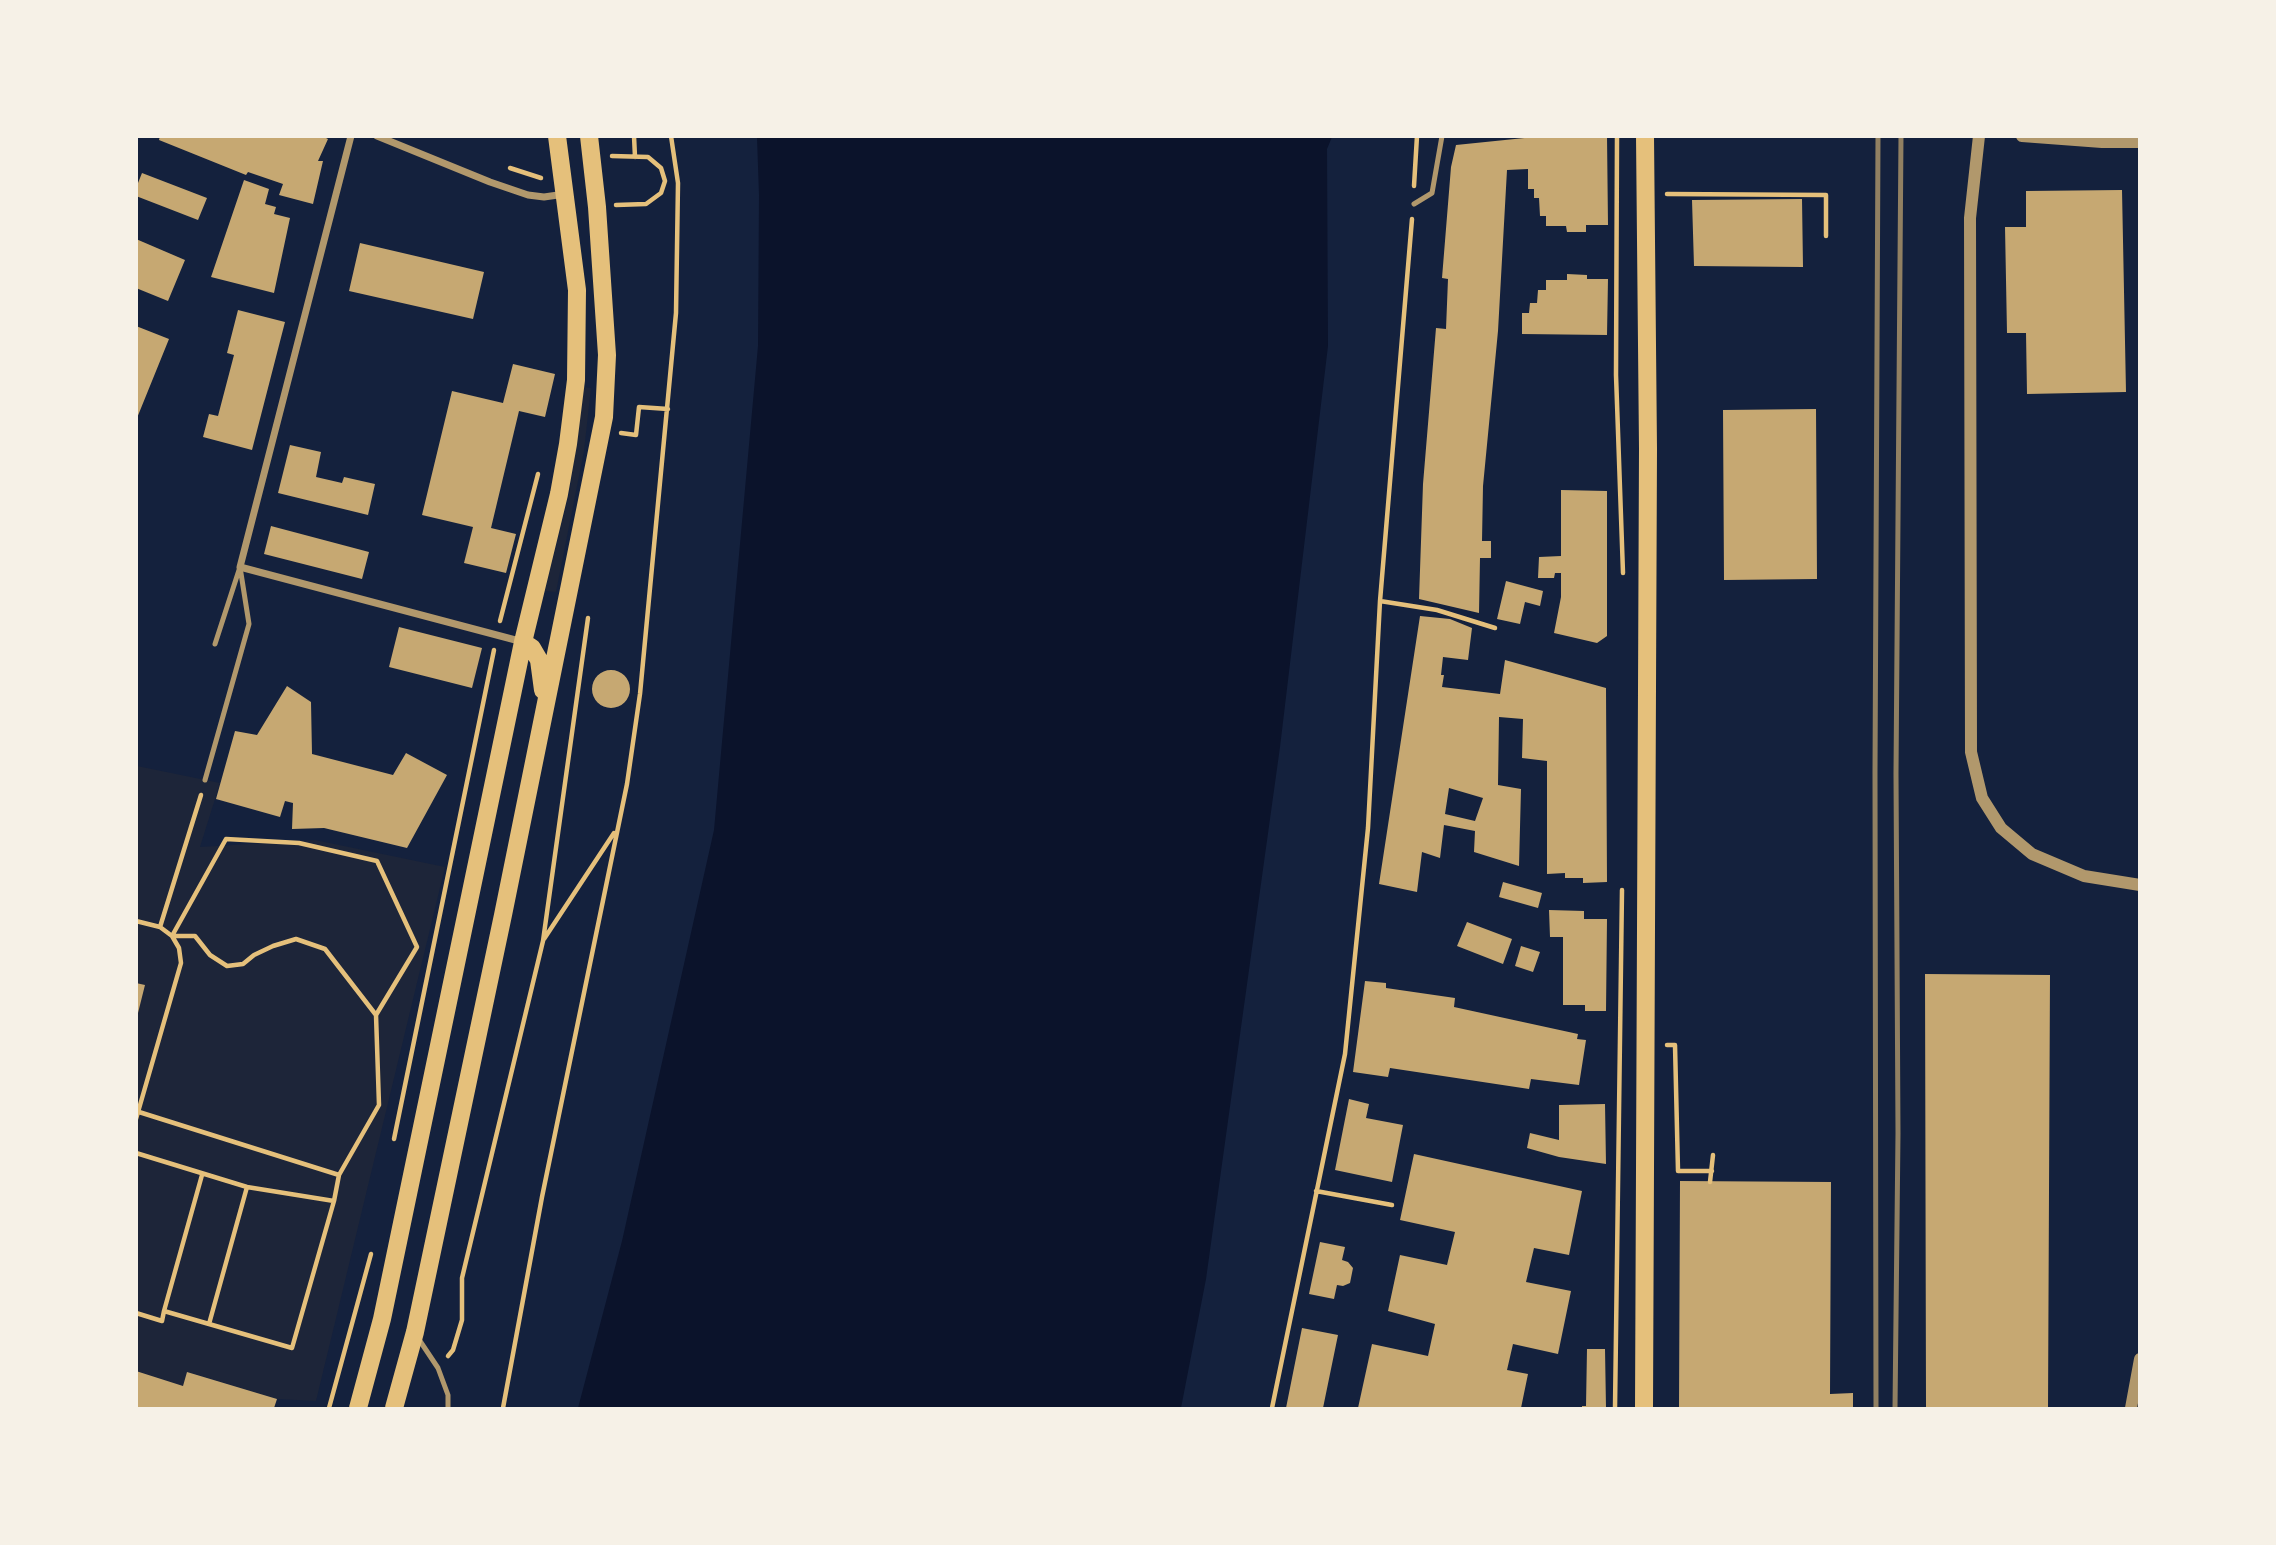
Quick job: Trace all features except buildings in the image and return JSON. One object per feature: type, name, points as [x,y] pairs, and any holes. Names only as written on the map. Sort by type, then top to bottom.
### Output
[{"type":"main road","points":[[358,1409],[385,1305],[523,642],[559,494],[568,444],[576,380],[577,290],[557,136]]},
{"type":"main road","points":[[394,1409],[415,1332],[604,417],[607,355],[598,161],[589,136]]},
{"type":"main road","points":[[1644,1409],[1648,477],[1645,136]]},
{"type":"main road","points":[[566,194],[585,181],[598,161]]},
{"type":"main road","points":[[523,642],[532,648],[540,665],[544,713]]},
{"type":"street","points":[[351,136],[240,568],[523,642]]},
{"type":"street","points":[[377,136],[528,195],[544,197],[566,194]]},
{"type":"street","points":[[1979,136],[1970,218],[1970,752],[1982,798],[2001,828],[2032,854],[2084,876],[2140,885]]},
{"type":"street","points":[[2022,136],[2140,142]]},
{"type":"street","points":[[2132,1409],[2140,1359]]},
{"type":"lane","points":[[1413,204],[1432,193],[1441,136]]},
{"type":"lane","points":[[215,644],[240,568]]},
{"type":"lane","points":[[205,780],[249,624],[240,568]]},
{"type":"lane","points":[[415,1332],[438,1368],[447,1395],[448,1409]]},
{"type":"path","points":[[634,136],[635,157]]},
{"type":"path","points":[[503,1409],[542,1197],[627,784],[640,694],[676,313],[678,184],[671,136]]},
{"type":"path","points":[[1272,1409],[1345,1054],[1368,828],[1380,601],[1417,136]]},
{"type":"path","points":[[1618,136],[1616,375],[1623,580]]},
{"type":"path","points":[[598,161],[648,157],[660,168],[665,181],[660,192],[646,204],[613,205]]},
{"type":"path","points":[[506,167],[541,177],[544,197]]},
{"type":"path","points":[[665,181],[678,184]]},
{"type":"path","points":[[1645,194],[1826,195],[1826,236]]},
{"type":"path","points":[[620,433],[636,435],[639,407],[668,409]]},
{"type":"path","points":[[393,1147],[497,635],[539,470]]},
{"type":"path","points":[[1380,601],[1437,610],[1495,628]]},
{"type":"path","points":[[438,1368],[453,1350],[462,1320],[461,1278],[543,941],[589,614]]},
{"type":"path","points":[[160,928],[205,780]]},
{"type":"path","points":[[543,941],[617,829]]},
{"type":"path","points":[[164,1311],[292,1348],[339,1175],[379,1105],[376,1015],[417,947],[377,861],[299,843],[226,839],[173,936]]},
{"type":"path","points":[[1615,1409],[1622,880]]},
{"type":"path","points":[[136,921],[160,928],[173,936],[195,936],[210,955],[227,966],[243,964],[273,946],[296,939],[325,949],[376,1015]]},
{"type":"path","points":[[136,1119],[181,963],[179,948],[173,936]]},
{"type":"path","points":[[1667,1045],[1675,1045],[1678,1171],[1712,1171]]},
{"type":"path","points":[[139,1112],[339,1175]]},
{"type":"path","points":[[136,1153],[247,1187],[334,1201]]},
{"type":"path","points":[[1710,1182],[1713,1155]]},
{"type":"path","points":[[136,1313],[162,1321],[202,1175]]},
{"type":"path","points":[[209,1324],[247,1187]]},
{"type":"path","points":[[1316,1191],[1392,1205]]},
{"type":"path","points":[[330,1409],[374,1241]]},
{"type":"shaded area","points":[[757,137],[1332,137],[1327,149],[1328,346],[1280,747],[1206,1279],[1181,1408],[578,1408],[622,1241],[714,830],[758,346]]},
{"type":"shaded area","points":[[584,387],[591,388],[584,451],[556,592],[545,591],[570,490]]},
{"type":"shaded area","points":[[137,766],[220,783],[200,847],[315,840],[445,867],[316,1401],[277,1399],[188,1372],[183,1386],[137,1371],[136,1020],[145,986],[136,983]]},
{"type":"railway","points":[[1876,1408],[1878,136]]},
{"type":"railway","points":[[1895,1408],[1901,136]]}]
